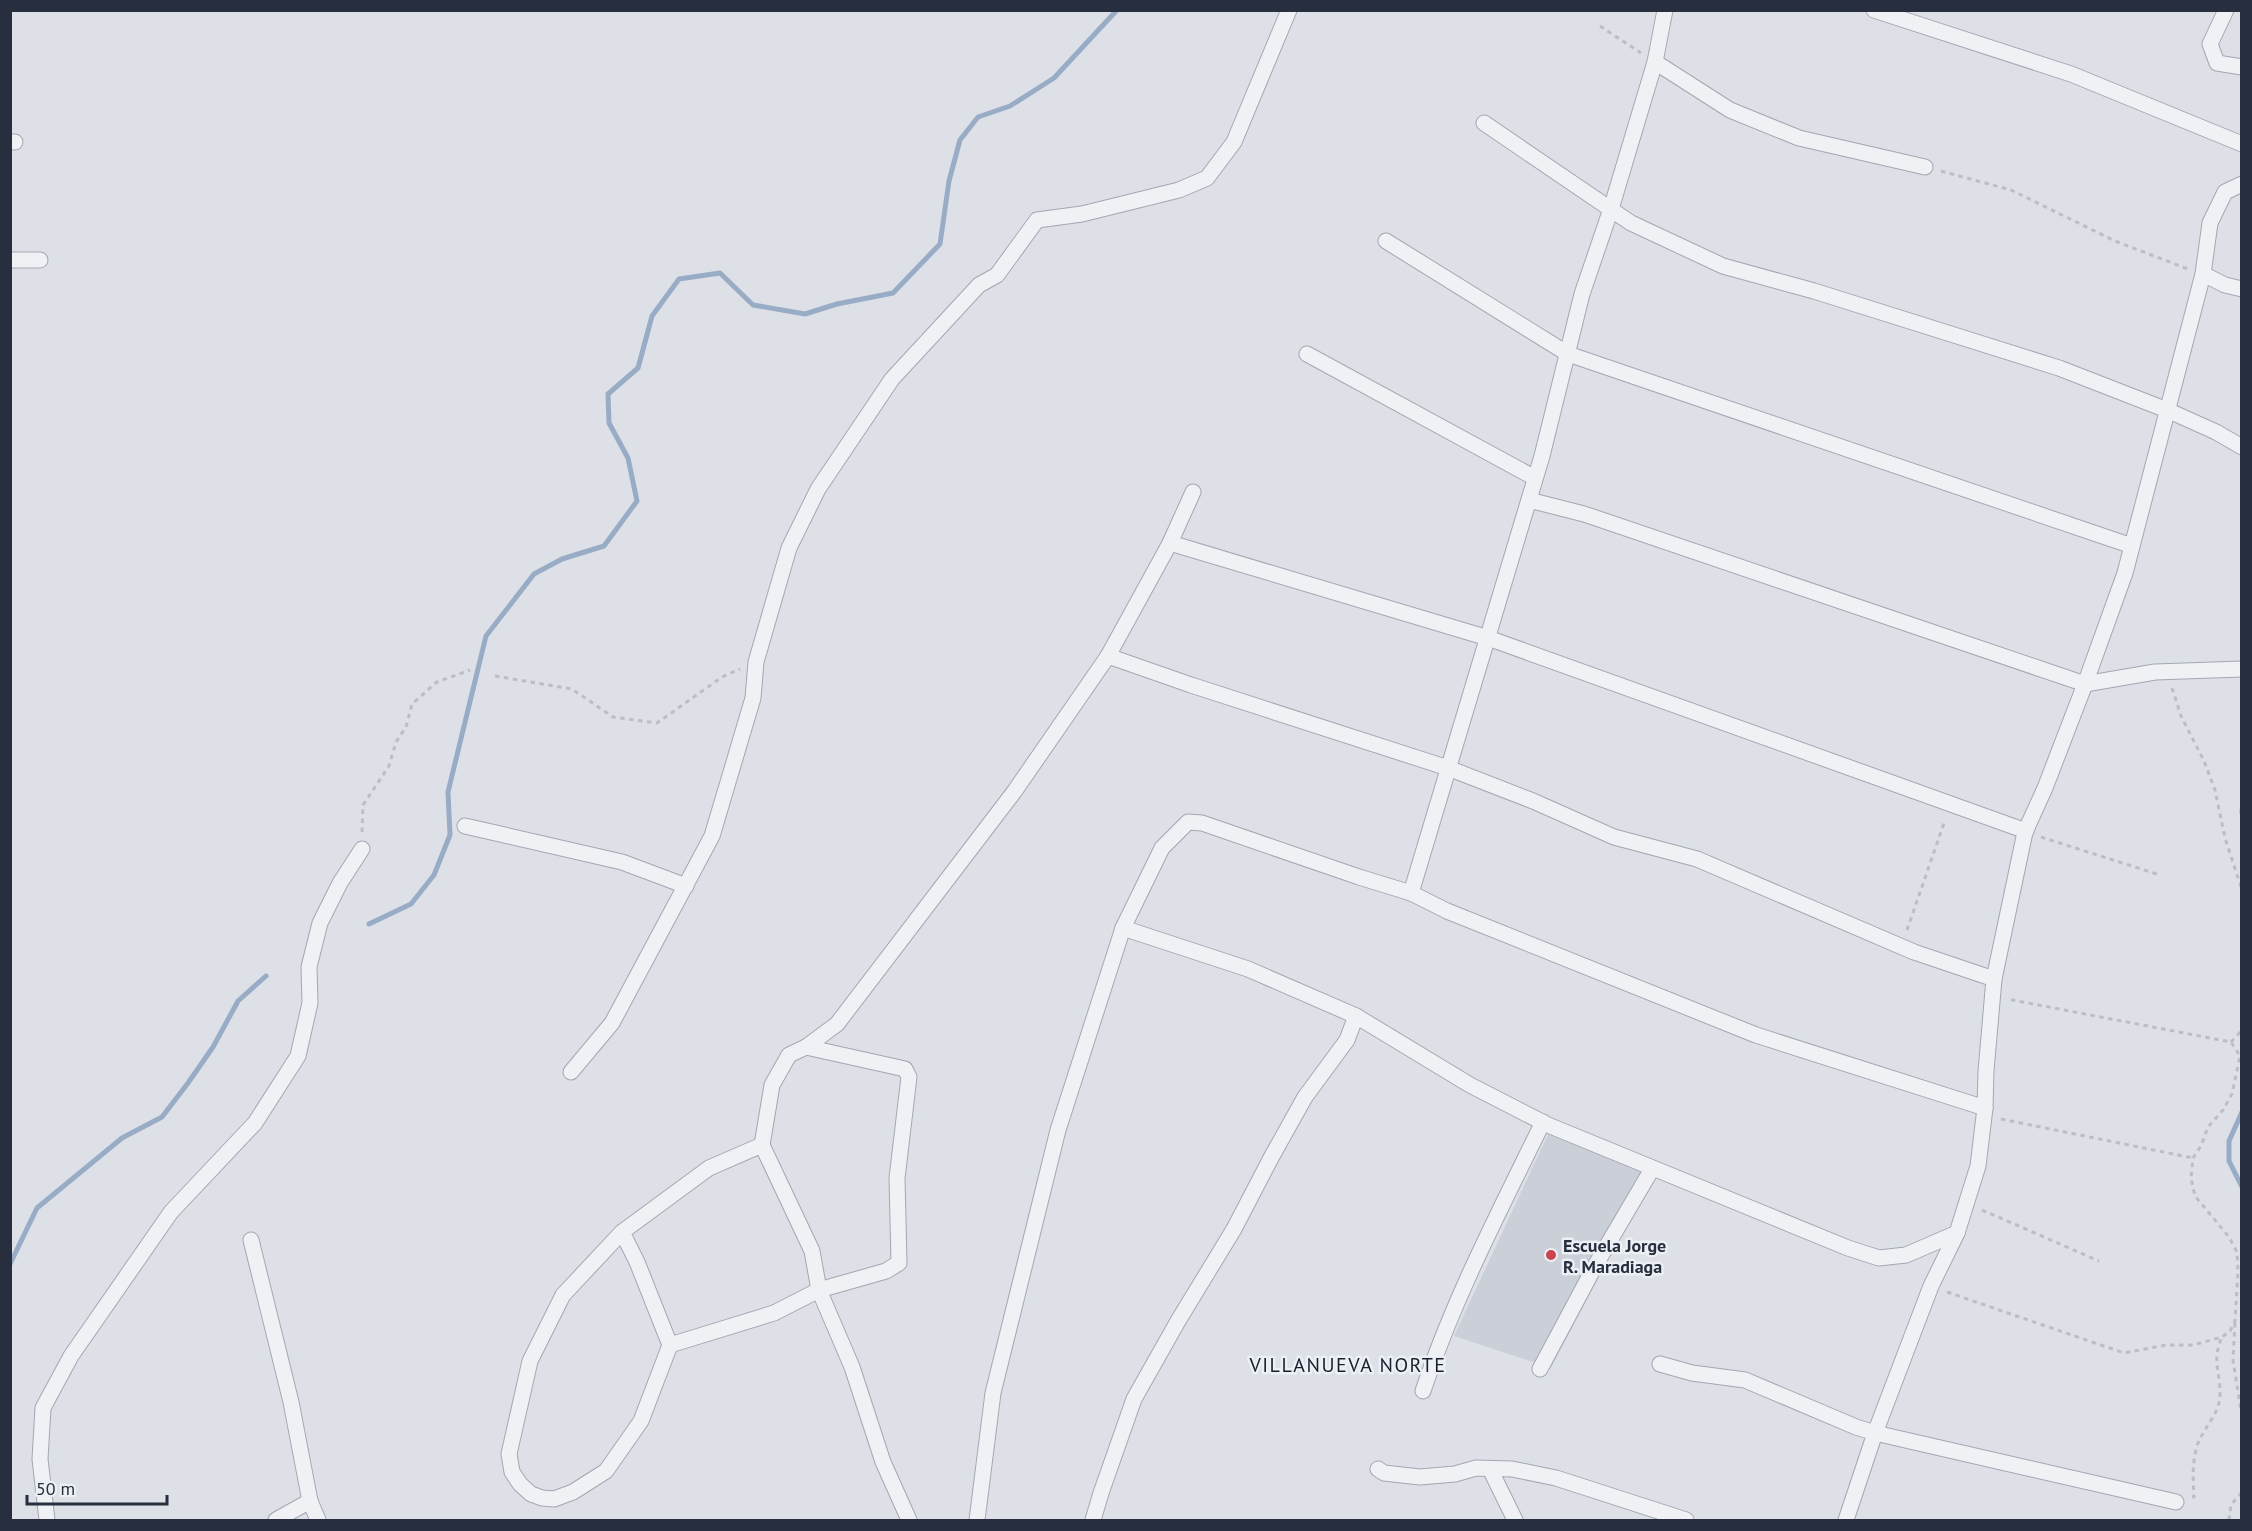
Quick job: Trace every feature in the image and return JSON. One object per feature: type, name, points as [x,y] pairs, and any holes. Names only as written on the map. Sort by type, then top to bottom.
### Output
[{"type":"street","points":[[571,1072],[612,1023],[712,836],[753,698],[756,662],[789,548],[818,489],[892,380],[979,285],[997,275],[1037,220],[1082,214],[1179,190],[1207,178],[1234,142],[1289,10]]},
{"type":"street","points":[[1411,893],[1536,478],[1582,294],[1611,209],[1655,62],[1665,10]]},
{"type":"street","points":[[1874,10],[2071,74],[2241,144]]},
{"type":"street","points":[[2226,10],[2210,44],[2217,63],[2241,67]]},
{"type":"street","points":[[1655,62],[1730,110],[1799,138],[1925,167]]},
{"type":"street","points":[[1484,123],[1631,223],[1722,266],[1814,291],[2059,368],[2167,410],[2216,432],[2241,447]]},
{"type":"street","points":[[1846,1521],[1875,1433],[1931,1286],[1957,1233],[1978,1166],[1985,1112],[1994,979],[2026,832],[2085,684],[2125,573],[2203,274],[2210,223],[2225,192],[2241,184]]},
{"type":"street","points":[[1386,241],[1568,354],[2132,546]]},
{"type":"street","points":[[10,260],[40,260]]},
{"type":"street","points":[[2203,274],[2225,285],[2241,289]]},
{"type":"street","points":[[1307,354],[1536,478]]},
{"type":"street","points":[[909,1521],[883,1462],[852,1368],[819,1290],[812,1251],[762,1145],[771,1085],[789,1056],[806,1047],[837,1024],[1014,792],[1108,656],[1170,543],[1193,492]]},
{"type":"street","points":[[1529,500],[1584,514],[2085,684],[2155,672],[2241,669]]},
{"type":"street","points":[[1170,543],[1488,638],[2026,832]]},
{"type":"street","points":[[1108,656],[1448,768],[1533,801],[1614,837],[1697,859],[1901,946],[1994,979]]},
{"type":"street","points":[[977,1521],[993,1393],[1058,1130],[1123,928],[1162,848],[1188,822],[1202,823],[1411,893],[1447,911],[1756,1035],[1985,1112]]},
{"type":"street","points":[[465,826],[622,862],[686,886]]},
{"type":"street","points":[[47,1521],[40,1459],[43,1408],[71,1356],[171,1212],[255,1123],[298,1056],[310,1004],[309,967],[320,923],[340,883],[362,849]]},
{"type":"street","points":[[1123,928],[1248,969],[1356,1016],[1470,1085],[1543,1122],[1652,1169],[1848,1248],[1879,1258],[1906,1255],[1957,1233]]},
{"type":"street","points":[[1093,1521],[1134,1399],[1234,1229],[1305,1097],[1347,1040],[1356,1016]]},
{"type":"street","points":[[670,1345],[774,1313],[819,1290],[886,1271],[899,1263],[897,1178],[910,1084],[905,1069],[806,1047]]},
{"type":"street","points":[[1423,1391],[1463,1286],[1543,1122]]},
{"type":"street","points":[[622,1232],[637,1262],[670,1345],[641,1421],[606,1471],[573,1492],[554,1499],[542,1498],[531,1494],[520,1484],[512,1472],[509,1454],[530,1361],[563,1295],[622,1232],[709,1168],[762,1145]]},
{"type":"street","points":[[1540,1369],[1595,1266],[1652,1169]]},
{"type":"street","points":[[251,1240],[291,1402],[310,1501],[318,1521]]},
{"type":"street","points":[[1660,1364],[1692,1373],[1746,1380],[1875,1433],[2176,1502]]},
{"type":"street","points":[[1378,1469],[1384,1473],[1420,1477],[1476,1468],[1512,1469],[1556,1478],[1686,1521]]},
{"type":"street","points":[[1490,1469],[1515,1521]]},
{"type":"street","points":[[276,1521],[310,1501]]},
{"type":"path","points":[[1600,26],[1655,62]]},
{"type":"path","points":[[1925,167],[2011,190],[2115,242],[2203,274]]},
{"type":"path","points":[[495,676],[572,689],[613,717],[657,723],[722,677],[756,662]]},
{"type":"path","points":[[362,849],[363,805],[389,766],[396,742],[406,727],[412,704],[437,682],[470,670]]},
{"type":"path","points":[[2170,672],[2172,692],[2181,716],[2204,761],[2215,790],[2225,838],[2241,890]]},
{"type":"path","points":[[1901,946],[1950,804]]},
{"type":"path","points":[[2026,832],[2160,875]]},
{"type":"path","points":[[1993,996],[2230,1042],[2240,1056],[2232,1094],[2223,1110],[2208,1127],[2201,1146],[2193,1158],[2191,1178],[2195,1196],[2229,1237],[2237,1252],[2233,1360],[2241,1418]]},
{"type":"path","points":[[2230,1042],[2241,1030]]},
{"type":"path","points":[[1985,1112],[2193,1158]]},
{"type":"path","points":[[1966,1204],[2099,1261]]},
{"type":"path","points":[[1931,1286],[2124,1353],[2166,1345],[2193,1345],[2222,1337],[2230,1331],[2235,1321]]},
{"type":"path","points":[[2176,1502],[2194,1497],[2192,1474],[2197,1446],[2214,1416],[2220,1396],[2216,1352],[2222,1337]]},
{"type":"path","points":[[2229,1521],[2231,1505],[2241,1492]]},
{"type":"shaded area","name":"Escuela Jorge R. Maradiaga","points":[[1550,1130],[1653,1174],[1551,1368],[1454,1336]]},
{"type":"waterway","points":[[369,924],[411,904],[434,875],[450,835],[448,792],[486,636],[534,574],[562,559],[604,546],[637,501],[628,458],[609,423],[608,394],[638,368],[652,316],[679,279],[720,273],[753,305],[805,314],[837,304],[893,293],[940,244],[949,181],[960,140],[978,117],[1010,106],[1054,78],[1117,10]]},
{"type":"waterway","points":[[10,1264],[37,1208],[122,1138],[162,1117],[213,1047],[238,1001],[266,976]]},
{"type":"waterway","points":[[2242,1112],[2229,1141],[2229,1161],[2242,1187]]},
{"type":"place","name":"Escuela Jorge R. Maradiaga","points":[[1551,1255]]},
{"type":"district","name":"VILLANUEVA NORTE","points":[[1348,1365]]}]
